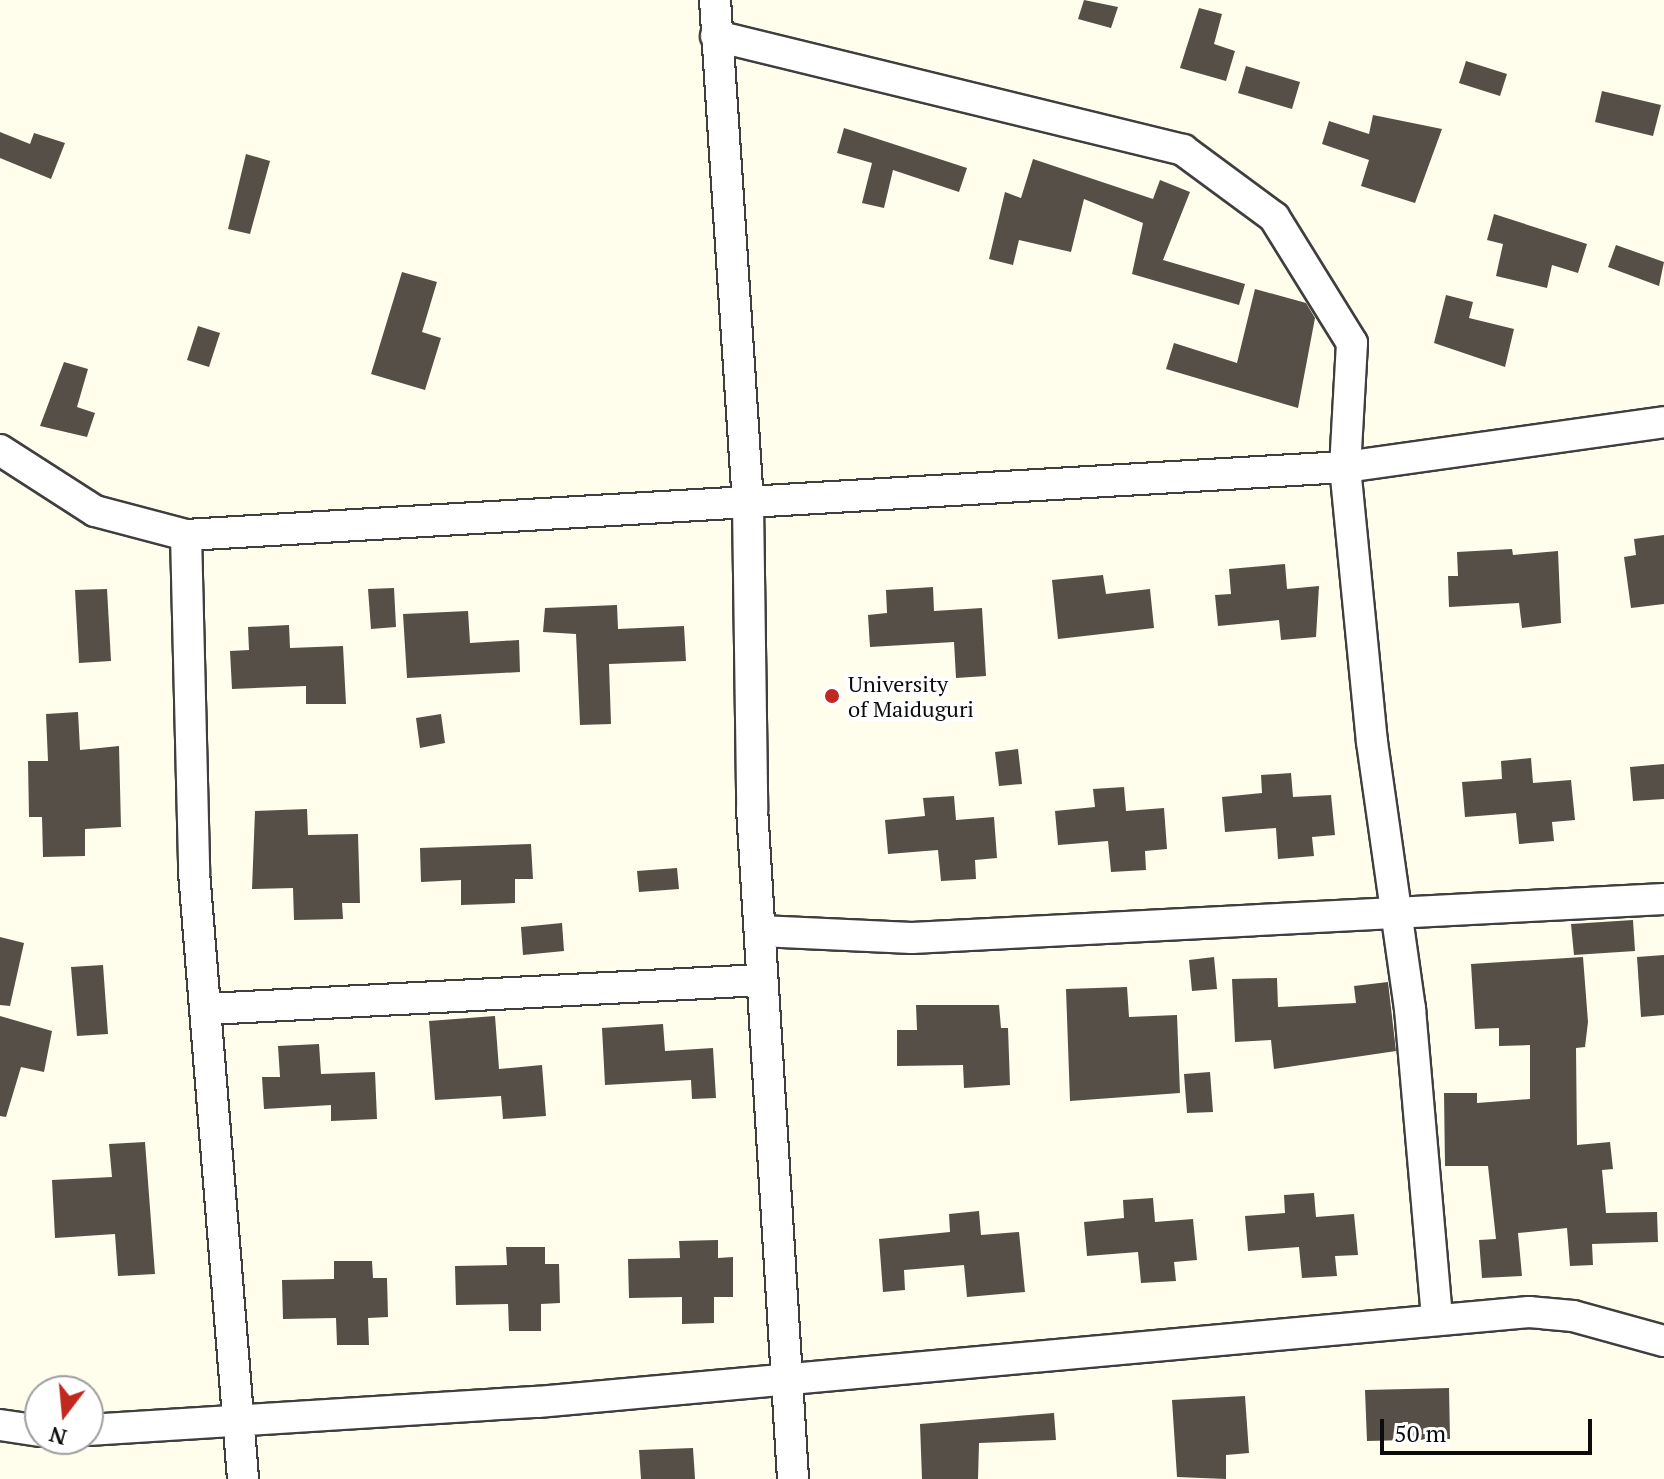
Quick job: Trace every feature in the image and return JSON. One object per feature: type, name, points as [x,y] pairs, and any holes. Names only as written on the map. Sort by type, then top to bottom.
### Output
[{"type":"street","points":[[715,0],[748,503],[762,980],[790,1380],[793,1479]]},
{"type":"street","points":[[716,36],[1183,150],[1274,217],[1352,343],[1345,467],[1372,742],[1398,908],[1437,1318]]},
{"type":"street","points":[[0,450],[95,511],[186,535],[1345,467],[1664,422]]},
{"type":"street","points":[[186,535],[194,872],[208,1009],[243,1479]]},
{"type":"street","points":[[760,931],[912,938],[1398,908],[1664,899]]},
{"type":"street","points":[[208,1009],[762,980]]},
{"type":"street","points":[[104,1429],[790,1380],[1437,1318],[1573,1316],[1664,1341]]},
{"type":"street","points":[[0,1425],[24,1429]]},
{"type":"building","points":[[1084,0],[1118,7],[1111,28],[1078,19]]},
{"type":"building","points":[[1199,8],[1222,14],[1214,44],[1235,51],[1226,81],[1180,68]]},
{"type":"building","points":[[1466,61],[1507,74],[1500,96],[1459,83]]},
{"type":"building","points":[[1246,66],[1300,82],[1292,109],[1238,93]]},
{"type":"building","points":[[1602,91],[1661,105],[1653,136],[1595,122]]},
{"type":"building","points":[[1373,115],[1442,129],[1415,203],[1361,186],[1369,160],[1322,144],[1329,121],[1369,134]]},
{"type":"building","points":[[844,128],[967,168],[959,192],[893,170],[884,208],[862,203],[872,163],[837,153]]},
{"type":"building","points":[[0,132],[30,144],[34,133],[65,143],[51,179],[0,158]]},
{"type":"building","points":[[246,154],[270,161],[250,234],[228,229]]},
{"type":"building","points":[[1033,159],[1153,199],[1160,180],[1190,192],[1163,260],[1245,284],[1239,305],[1132,274],[1143,223],[1084,199],[1071,252],[1019,240],[1013,265],[989,259],[1005,192],[1021,198]]},
{"type":"building","points":[[1494,214],[1587,244],[1578,273],[1552,265],[1547,288],[1496,276],[1503,244],[1487,240]]},
{"type":"building","points":[[1616,245],[1664,262],[1659,286],[1608,267]]},
{"type":"building","points":[[402,272],[437,282],[422,332],[441,338],[425,390],[371,374]]},
{"type":"building","points":[[1255,289],[1306,303],[1315,318],[1298,408],[1166,369],[1174,343],[1237,363]]},
{"type":"building","points":[[1446,295],[1473,302],[1469,318],[1514,329],[1505,367],[1434,343]]},
{"type":"building","points":[[198,326],[220,333],[209,367],[187,360]]},
{"type":"building","points":[[64,362],[88,369],[77,407],[95,413],[87,437],[40,426]]},
{"type":"building","points":[[1664,535],[1664,604],[1631,608],[1624,557],[1636,555],[1634,539]]},
{"type":"building","points":[[1512,549],[1513,555],[1558,551],[1561,623],[1522,628],[1519,603],[1449,607],[1448,576],[1458,576],[1457,552]]},
{"type":"building","points":[[1285,564],[1287,589],[1319,586],[1316,637],[1281,640],[1279,620],[1218,626],[1215,595],[1231,594],[1229,569]]},
{"type":"building","points":[[1103,575],[1106,594],[1150,589],[1154,628],[1058,639],[1052,580]]},
{"type":"building","points":[[933,587],[934,611],[982,608],[986,676],[956,678],[954,642],[870,647],[868,615],[887,613],[886,590]]},
{"type":"building","points":[[394,588],[396,627],[371,629],[368,589]]},
{"type":"building","points":[[107,589],[111,661],[79,663],[75,590]]},
{"type":"building","points":[[617,605],[618,629],[684,626],[686,661],[609,664],[611,724],[580,725],[576,634],[543,632],[545,608]]},
{"type":"building","points":[[468,611],[470,643],[519,640],[520,672],[407,678],[403,614]]},
{"type":"building","points":[[289,625],[290,648],[343,646],[346,704],[306,704],[306,686],[232,689],[230,651],[249,650],[248,627]]},
{"type":"building","points":[[78,712],[80,750],[119,746],[121,827],[85,829],[85,856],[43,857],[42,817],[29,817],[28,761],[48,761],[46,714]]},
{"type":"building","points":[[441,714],[445,743],[420,748],[416,718]]},
{"type":"building","points":[[1018,749],[1022,784],[999,786],[995,752]]},
{"type":"building","points":[[1531,758],[1533,783],[1571,780],[1575,820],[1552,822],[1554,841],[1519,844],[1516,813],[1465,817],[1462,782],[1502,779],[1501,761]]},
{"type":"building","points":[[1664,764],[1664,799],[1633,801],[1630,767]]},
{"type":"building","points":[[1291,773],[1293,797],[1331,795],[1335,835],[1312,837],[1314,856],[1278,859],[1276,828],[1225,832],[1222,797],[1262,793],[1261,775]]},
{"type":"building","points":[[1124,787],[1126,811],[1164,808],[1167,849],[1145,851],[1146,870],[1111,872],[1108,841],[1058,845],[1055,811],[1095,807],[1093,789]]},
{"type":"building","points":[[954,796],[956,820],[994,817],[997,858],[975,860],[976,879],[941,881],[938,850],[888,854],[885,820],[925,816],[923,798]]},
{"type":"building","points":[[307,809],[308,835],[358,834],[360,903],[342,903],[343,919],[294,920],[293,888],[252,889],[255,811]]},
{"type":"building","points":[[531,844],[533,879],[515,879],[515,903],[461,905],[461,880],[421,882],[420,848]]},
{"type":"building","points":[[677,868],[679,889],[639,892],[637,871]]},
{"type":"building","points":[[1633,920],[1635,951],[1574,955],[1571,924]]},
{"type":"building","points":[[562,923],[564,951],[523,955],[521,927]]},
{"type":"building","points":[[0,937],[24,943],[10,1006],[0,1005]]},
{"type":"building","points":[[1664,955],[1664,1015],[1641,1017],[1637,957]]},
{"type":"building","points":[[1214,957],[1217,989],[1192,991],[1189,960]]},
{"type":"building","points":[[1583,957],[1588,1022],[1585,1047],[1576,1048],[1577,1145],[1610,1142],[1613,1169],[1602,1170],[1606,1213],[1657,1212],[1658,1242],[1592,1244],[1593,1265],[1570,1266],[1567,1228],[1518,1233],[1522,1276],[1482,1278],[1479,1240],[1496,1239],[1488,1166],[1445,1166],[1444,1093],[1477,1093],[1477,1103],[1530,1099],[1530,1045],[1499,1046],[1499,1028],[1475,1029],[1471,964]]},
{"type":"building","points":[[103,965],[108,1034],[77,1036],[71,967]]},
{"type":"building","points":[[1277,978],[1278,1007],[1356,1003],[1354,986],[1388,982],[1396,1051],[1274,1069],[1271,1040],[1235,1042],[1232,979]]},
{"type":"building","points":[[1127,987],[1129,1017],[1177,1015],[1180,1093],[1070,1101],[1066,989]]},
{"type":"building","points":[[916,1005],[999,1005],[1001,1028],[1008,1028],[1010,1085],[964,1088],[963,1065],[897,1066],[897,1030],[917,1030]]},
{"type":"building","points":[[0,1016],[52,1031],[44,1072],[21,1067],[6,1117],[0,1116]]},
{"type":"building","points":[[495,1016],[499,1069],[542,1065],[546,1116],[503,1119],[501,1096],[435,1100],[429,1021]]},
{"type":"building","points":[[663,1024],[665,1051],[713,1048],[716,1098],[692,1099],[691,1080],[605,1085],[602,1028]]},
{"type":"building","points":[[319,1044],[321,1074],[375,1072],[377,1119],[331,1121],[331,1105],[264,1109],[262,1077],[280,1077],[278,1046]]},
{"type":"building","points":[[1210,1072],[1213,1112],[1187,1113],[1184,1074]]},
{"type":"building","points":[[145,1142],[155,1274],[118,1276],[115,1234],[55,1238],[52,1180],[112,1177],[109,1144]]},
{"type":"building","points":[[1314,1193],[1316,1217],[1354,1214],[1358,1255],[1335,1256],[1337,1276],[1302,1278],[1299,1247],[1248,1251],[1245,1216],[1285,1213],[1284,1195]]},
{"type":"building","points":[[1153,1198],[1155,1222],[1193,1219],[1197,1260],[1174,1262],[1176,1281],[1141,1283],[1138,1252],[1087,1256],[1084,1222],[1124,1218],[1123,1200]]},
{"type":"building","points":[[979,1211],[981,1235],[1019,1232],[1025,1292],[967,1297],[964,1265],[904,1270],[905,1290],[883,1292],[879,1239],[950,1232],[949,1214]]},
{"type":"building","points":[[718,1240],[718,1258],[733,1257],[733,1297],[714,1297],[714,1323],[682,1324],[682,1297],[629,1298],[628,1259],[680,1258],[679,1241]]},
{"type":"building","points":[[506,1247],[545,1247],[545,1264],[559,1264],[560,1303],[541,1304],[541,1331],[509,1331],[508,1304],[456,1305],[455,1266],[507,1265]]},
{"type":"building","points":[[334,1261],[372,1261],[373,1278],[387,1278],[388,1317],[368,1318],[369,1345],[337,1345],[336,1318],[283,1319],[282,1280],[334,1279]]},
{"type":"building","points":[[1449,1388],[1450,1439],[1367,1441],[1365,1390]]},
{"type":"building","points":[[1245,1396],[1249,1453],[1226,1455],[1226,1479],[1177,1477],[1172,1400]]},
{"type":"building","points":[[1054,1413],[1056,1440],[979,1443],[978,1479],[922,1479],[920,1424]]},
{"type":"building","points":[[693,1448],[695,1479],[641,1479],[639,1450]]},
{"type":"place","name":"University of Maiduguri","points":[[832,696]]}]
